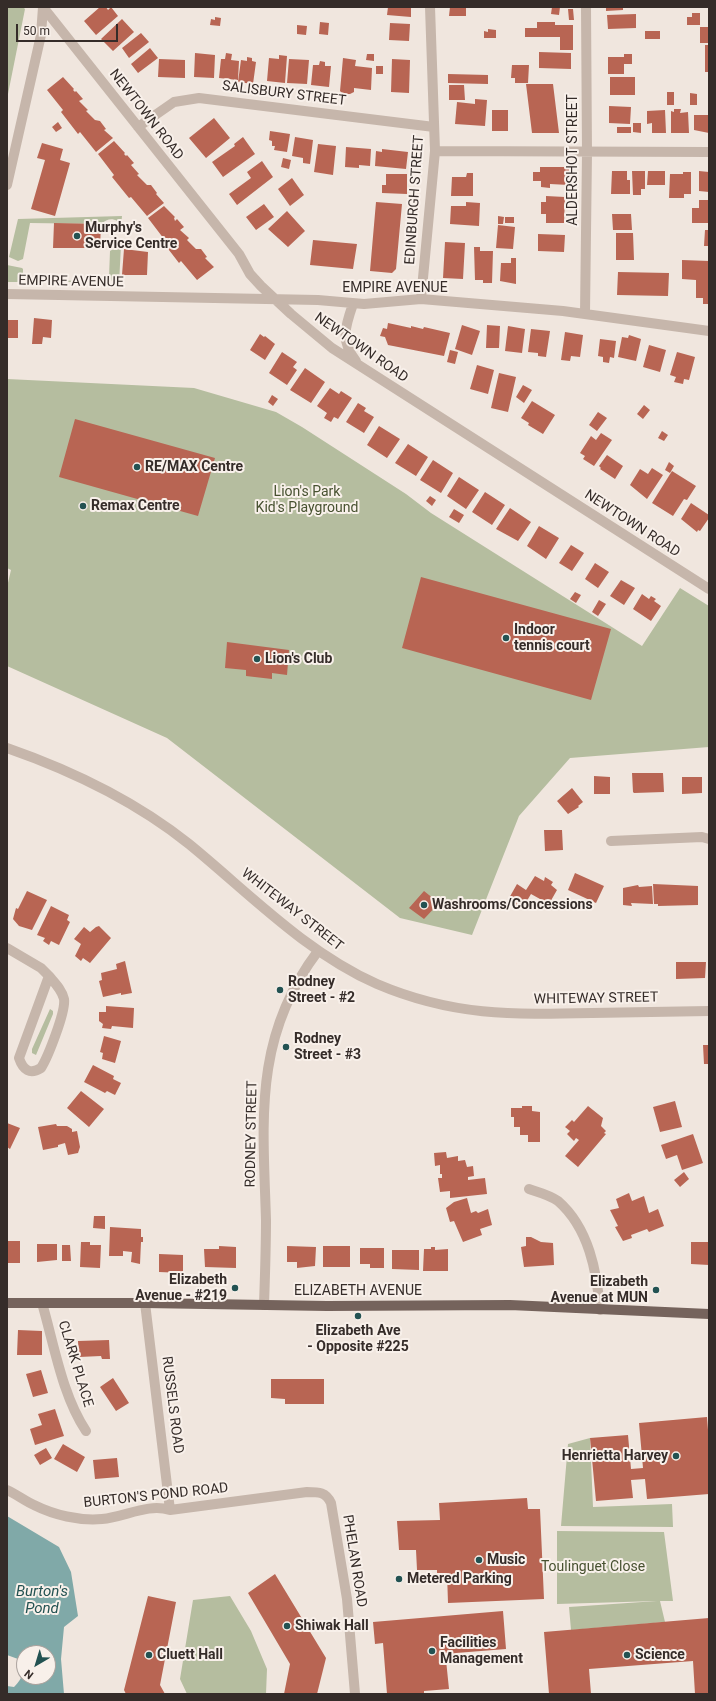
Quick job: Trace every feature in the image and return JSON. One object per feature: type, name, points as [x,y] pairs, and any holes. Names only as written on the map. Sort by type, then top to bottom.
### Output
[{"type":"main road","name":"ELIZABETH AVENUE","points":[[7,1303],[518,1305],[709,1314]]},
{"type":"street","name":"NEWTOWN ROAD","points":[[43,7],[239,254],[250,274],[275,299],[322,340],[361,367],[709,589]]},
{"type":"street","points":[[7,185],[41,35],[43,7]]},
{"type":"street","name":"EDINBURGH STREET","points":[[421,299],[435,151],[430,7]]},
{"type":"street","name":"ALDERSHOT STREET","points":[[585,312],[587,152],[586,7]]},
{"type":"street","name":"SALISBURY STREET","points":[[138,127],[174,102],[199,98],[434,127]]},
{"type":"street","points":[[435,151],[709,152]]},
{"type":"street","name":"EMPIRE AVENUE","points":[[7,294],[324,300],[353,304],[421,299],[585,312],[709,331]]},
{"type":"street","points":[[353,304],[345,331],[346,340],[348,351],[361,367]]},
{"type":"street","name":"WHITEWAY STREET","points":[[7,748],[74,773],[137,807],[188,844],[318,951],[353,972],[379,984],[422,1000],[459,1009],[499,1014],[709,1012]]},
{"type":"street","points":[[610,841],[702,836],[709,839]]},
{"type":"street","points":[[7,948],[41,968],[49,976],[60,989],[64,1000],[62,1012],[46,1060],[41,1068],[35,1072],[27,1071],[21,1066],[19,1058],[49,976]]},
{"type":"street","name":"RODNEY STREET","points":[[264,1305],[266,1221],[264,1103],[268,1064],[275,1034],[283,1013],[306,968],[318,951]]},
{"type":"street","points":[[529,1190],[557,1200],[572,1218],[584,1237],[593,1262],[598,1284],[600,1310]]},
{"type":"street","name":"CLARK PLACE","points":[[42,1303],[58,1361],[76,1416],[86,1431]]},
{"type":"street","name":"RUSSELS ROAD","points":[[145,1303],[170,1510]]},
{"type":"street","name":"BURTON'S POND ROAD","points":[[7,1490],[35,1506],[63,1516],[86,1519],[103,1519],[160,1506],[170,1510],[316,1492],[328,1496],[331,1503]]},
{"type":"street","name":"PHELAN ROAD","points":[[331,1503],[347,1599],[355,1694]]},
{"type":"green space","points":[[7,7],[23,7],[25,9],[7,99]]},
{"type":"green space","points":[[122,216],[121,226],[117,221],[112,219],[101,224],[30,223],[23,259],[18,261],[9,257],[18,219]]},
{"type":"green space","points":[[121,245],[119,284],[113,283],[109,277],[110,251]]},
{"type":"green space","points":[[7,265],[22,268],[23,279],[81,282],[7,282]]},
{"type":"green space","name":"Lion's Park Kid's Playground","points":[[7,379],[194,388],[276,412],[406,494],[431,513],[642,646],[680,588],[709,606],[709,747],[570,758],[519,816],[472,935],[400,918],[167,738],[7,666],[7,587],[11,570],[7,568]]},
{"type":"green space","points":[[50,1009],[53,1011],[53,1014],[36,1055],[32,1053],[32,1049]]},
{"type":"green space","points":[[590,1438],[593,1507],[672,1504],[673,1527],[561,1526],[568,1444]]},
{"type":"green space","name":"Toulinguet Close","points":[[557,1531],[664,1532],[673,1601],[660,1601],[665,1622],[571,1630],[569,1607],[657,1601],[557,1604]]},
{"type":"green space","points":[[230,1596],[251,1631],[267,1669],[266,1694],[187,1694],[180,1679],[193,1600]]},
{"type":"water","name":"Burton's Pond","points":[[7,1516],[59,1547],[71,1572],[78,1616],[64,1627],[61,1659],[64,1694],[7,1694],[7,1686],[56,1685],[56,1645],[16,1645],[16,1658],[7,1655]]},
{"type":"building","points":[[100,7],[106,7],[108,10],[111,7],[118,16],[96,35],[84,21]]},
{"type":"building","points":[[388,7],[411,7],[411,17],[387,15]]},
{"type":"building","points":[[450,7],[466,7],[466,16],[449,16]]},
{"type":"building","points":[[552,7],[560,7],[559,15],[551,14]]},
{"type":"building","points":[[606,7],[623,7],[623,10],[606,11]]},
{"type":"building","points":[[568,9],[573,9],[574,20],[569,20]]},
{"type":"building","points":[[692,13],[700,13],[700,25],[687,25],[687,17],[692,17]]},
{"type":"building","points":[[636,14],[636,28],[608,29],[607,15]]},
{"type":"building","points":[[215,17],[221,18],[220,26],[210,25],[211,19],[215,20]]},
{"type":"building","points":[[122,19],[134,32],[113,51],[101,39]]},
{"type":"building","points":[[320,22],[329,23],[328,35],[319,34]]},
{"type":"building","points":[[537,22],[555,22],[555,25],[573,25],[573,50],[560,50],[560,37],[525,37],[525,28],[537,28]]},
{"type":"building","points":[[390,23],[410,24],[409,41],[389,40]]},
{"type":"building","points":[[297,25],[307,26],[306,35],[297,34]]},
{"type":"building","points":[[700,27],[709,27],[709,43],[700,43]]},
{"type":"building","points":[[488,29],[496,30],[496,38],[484,38],[484,31],[488,32]]},
{"type":"building","points":[[645,31],[660,31],[660,39],[645,39]]},
{"type":"building","points":[[141,33],[149,42],[129,58],[122,48]]},
{"type":"building","points":[[705,45],[709,45],[709,72],[705,72]]},
{"type":"building","points":[[150,48],[158,58],[138,73],[131,64]]},
{"type":"building","points":[[539,52],[571,53],[571,69],[539,68]]},
{"type":"building","points":[[195,53],[215,55],[214,78],[194,77]]},
{"type":"building","points":[[226,53],[232,54],[231,60],[239,61],[238,80],[219,78],[221,59],[225,59]]},
{"type":"building","points":[[367,54],[374,54],[374,61],[366,60]]},
{"type":"building","points":[[624,54],[632,54],[632,64],[624,64],[624,74],[608,74],[608,57],[624,57]]},
{"type":"building","points":[[279,55],[287,56],[285,83],[267,81],[269,58],[279,59]]},
{"type":"building","points":[[247,57],[252,58],[252,61],[256,62],[253,84],[238,82],[241,60],[247,61]]},
{"type":"building","points":[[343,58],[356,60],[355,66],[372,68],[371,90],[354,88],[354,92],[350,94],[343,94],[340,91]]},
{"type":"building","points":[[159,59],[185,60],[185,78],[158,77]]},
{"type":"building","points":[[289,59],[309,60],[307,84],[287,83]]},
{"type":"building","points":[[392,59],[410,60],[409,93],[391,92]]},
{"type":"building","points":[[320,61],[325,62],[325,66],[331,66],[329,87],[311,85],[313,65],[319,65]]},
{"type":"building","points":[[512,65],[529,65],[528,83],[515,83],[515,78],[511,78]]},
{"type":"building","points":[[376,66],[383,66],[383,74],[376,74]]},
{"type":"building","points":[[448,74],[488,75],[488,84],[448,83]]},
{"type":"building","points":[[63,77],[74,89],[73,90],[75,92],[76,91],[83,99],[79,101],[88,110],[86,111],[95,120],[100,121],[106,129],[104,130],[113,138],[96,152],[80,132],[78,134],[61,112],[63,110],[47,90]]},
{"type":"building","points":[[610,77],[635,77],[635,95],[610,95]]},
{"type":"building","points":[[526,84],[553,84],[559,133],[532,133]]},
{"type":"building","points":[[449,85],[464,85],[465,100],[449,100]]},
{"type":"building","points":[[667,92],[674,92],[674,105],[667,105]]},
{"type":"building","points":[[690,93],[697,94],[697,105],[690,105]]},
{"type":"building","points":[[475,99],[487,100],[485,126],[455,124],[457,102],[475,104]]},
{"type":"building","points":[[609,106],[631,107],[630,124],[609,123]]},
{"type":"building","points":[[674,109],[681,109],[680,113],[688,112],[689,133],[671,133],[671,111],[674,112]]},
{"type":"building","points":[[492,110],[508,110],[508,131],[492,131]]},
{"type":"building","points":[[665,110],[666,133],[652,133],[652,123],[647,124],[647,111]]},
{"type":"building","points":[[694,115],[709,115],[709,133],[694,130]]},
{"type":"building","points":[[214,118],[230,138],[206,158],[189,138]]},
{"type":"building","points":[[58,122],[62,128],[56,132],[52,127]]},
{"type":"building","points":[[633,123],[641,123],[641,133],[633,132]]},
{"type":"building","points":[[617,127],[631,127],[631,133],[617,133]]},
{"type":"building","points":[[270,131],[290,134],[287,152],[274,150],[275,146],[272,146],[272,141],[269,140]]},
{"type":"building","points":[[243,137],[255,154],[223,177],[212,162],[235,146],[234,144]]},
{"type":"building","points":[[295,137],[313,140],[310,164],[303,163],[303,158],[292,156]]},
{"type":"building","points":[[114,141],[125,153],[124,154],[126,156],[127,155],[134,163],[131,165],[139,174],[137,175],[147,185],[151,185],[157,193],[156,194],[164,203],[147,216],[131,197],[129,198],[112,177],[114,175],[98,154]]},
{"type":"building","points":[[42,143],[63,149],[60,160],[70,163],[55,216],[31,209],[45,160],[37,158]]},
{"type":"building","points":[[318,144],[336,146],[333,175],[314,172]]},
{"type":"building","points":[[346,147],[371,149],[370,166],[359,165],[359,168],[345,167]]},
{"type":"building","points":[[382,149],[408,152],[406,169],[375,166],[376,151],[382,152]]},
{"type":"building","points":[[283,158],[291,160],[289,169],[281,167]]},
{"type":"building","points":[[262,161],[273,177],[237,205],[229,194],[251,178],[247,172]]},
{"type":"building","points":[[540,167],[569,167],[569,185],[550,184],[550,188],[541,187],[541,181],[533,181],[533,172],[540,172]]},
{"type":"building","points":[[612,171],[627,171],[627,180],[630,180],[630,194],[611,194]]},
{"type":"building","points":[[632,171],[645,171],[645,189],[641,189],[641,195],[633,195]]},
{"type":"building","points":[[648,171],[665,171],[665,185],[647,185]]},
{"type":"building","points":[[699,171],[709,172],[709,192],[699,191]]},
{"type":"building","points":[[683,172],[691,172],[691,194],[684,194],[684,198],[669,198],[670,174],[683,174]]},
{"type":"building","points":[[467,173],[473,173],[473,196],[451,196],[452,177],[466,177]]},
{"type":"building","points":[[386,174],[407,174],[407,194],[382,193],[382,185],[386,185]]},
{"type":"building","points":[[292,178],[304,195],[290,206],[278,189]]},
{"type":"building","points":[[546,196],[565,197],[564,223],[546,223],[546,214],[541,214],[541,202],[546,202]]},
{"type":"building","points":[[699,200],[709,200],[709,223],[692,223],[692,208],[699,208]]},
{"type":"building","points":[[376,202],[402,204],[396,269],[392,273],[370,271]]},
{"type":"building","points":[[466,202],[480,203],[479,226],[450,224],[451,206],[466,206]]},
{"type":"building","points":[[264,204],[274,217],[256,230],[246,217]]},
{"type":"building","points":[[164,206],[175,217],[175,221],[177,219],[184,227],[180,230],[189,238],[187,240],[196,249],[201,249],[207,257],[205,258],[214,267],[197,280],[181,261],[179,263],[162,241],[164,239],[148,218]]},
{"type":"building","points":[[287,211],[305,231],[288,247],[268,229]]},
{"type":"building","points":[[612,214],[631,214],[632,230],[613,230]]},
{"type":"building","points":[[498,216],[504,217],[503,224],[498,224]]},
{"type":"building","points":[[505,217],[514,217],[514,223],[505,223]]},
{"type":"building","name":"Murphy's Service Centre","points":[[54,223],[101,224],[100,248],[53,248]]},
{"type":"building","points":[[498,225],[515,227],[513,249],[496,248]]},
{"type":"building","points":[[705,230],[709,230],[709,246],[704,246]]},
{"type":"building","points":[[616,233],[633,233],[634,260],[616,260]]},
{"type":"building","points":[[538,234],[565,235],[564,252],[538,251]]},
{"type":"building","points":[[313,240],[357,244],[353,269],[310,265]]},
{"type":"building","points":[[445,242],[465,243],[463,279],[443,278]]},
{"type":"building","points":[[474,247],[480,247],[480,251],[493,251],[492,283],[483,283],[483,280],[475,280]]},
{"type":"building","points":[[124,249],[148,252],[147,275],[122,275]]},
{"type":"building","points":[[511,258],[516,258],[516,284],[500,281],[501,263],[511,263]]},
{"type":"building","points":[[682,260],[709,261],[709,304],[703,304],[703,298],[696,298],[696,280],[682,279]]},
{"type":"building","points":[[618,272],[669,273],[668,296],[617,295]]},
{"type":"building","points":[[34,318],[52,320],[51,338],[43,337],[42,344],[32,344]]},
{"type":"building","points":[[7,320],[18,320],[18,338],[7,338]]},
{"type":"building","points":[[388,323],[411,328],[411,326],[423,329],[424,327],[450,333],[444,356],[388,345],[385,337],[380,336],[383,328],[387,329]]},
{"type":"building","points":[[462,325],[480,331],[472,355],[455,349]]},
{"type":"building","points":[[487,325],[500,326],[499,348],[486,348]]},
{"type":"building","points":[[508,326],[525,329],[522,353],[505,351]]},
{"type":"building","points":[[531,329],[550,331],[546,357],[538,356],[538,353],[528,352]]},
{"type":"building","points":[[565,332],[583,335],[580,357],[571,356],[570,361],[561,360]]},
{"type":"building","points":[[260,334],[275,344],[265,360],[250,350]]},
{"type":"building","points":[[629,335],[641,339],[636,361],[618,357],[622,337],[628,338]]},
{"type":"building","points":[[600,339],[616,341],[614,358],[610,357],[609,363],[603,362],[603,357],[598,356]]},
{"type":"building","points":[[649,345],[666,350],[660,372],[643,367]]},
{"type":"building","points":[[450,350],[458,352],[455,364],[447,362]]},
{"type":"building","points":[[282,352],[297,362],[293,367],[297,370],[287,385],[269,373]]},
{"type":"building","points":[[677,352],[695,357],[689,380],[684,379],[683,384],[674,382],[676,377],[670,375]]},
{"type":"building","points":[[477,365],[494,370],[488,394],[470,389]]},
{"type":"building","points":[[305,368],[325,382],[311,403],[290,390]]},
{"type":"building","points":[[499,373],[516,377],[508,412],[491,408]]},
{"type":"building","points":[[523,385],[532,390],[524,403],[516,397]]},
{"type":"building","points":[[330,388],[339,394],[341,391],[352,398],[338,419],[334,417],[331,422],[324,418],[327,413],[317,406]]},
{"type":"building","points":[[272,395],[278,399],[273,406],[268,402]]},
{"type":"building","points":[[532,401],[555,415],[543,434],[528,425],[529,423],[521,418]]},
{"type":"building","points":[[358,403],[366,408],[364,411],[374,417],[364,433],[346,422]]},
{"type":"building","points":[[644,405],[650,410],[643,419],[637,414]]},
{"type":"building","points":[[598,412],[607,418],[597,431],[589,425]]},
{"type":"building","name":"RE/MAX Centre","points":[[75,419],[215,458],[198,516],[59,477]]},
{"type":"building","points":[[379,426],[400,439],[387,458],[367,445]]},
{"type":"building","points":[[662,431],[668,435],[664,441],[658,438]]},
{"type":"building","points":[[601,433],[612,440],[594,466],[583,459],[585,456],[580,453],[591,436],[596,440]]},
{"type":"building","points":[[408,444],[428,457],[416,476],[395,463]]},
{"type":"building","points":[[607,455],[623,466],[615,479],[600,469],[601,468],[599,466]]},
{"type":"building","points":[[433,460],[453,473],[441,493],[420,480]]},
{"type":"building","points":[[669,462],[674,466],[670,473],[665,470]]},
{"type":"building","points":[[652,468],[663,475],[647,499],[630,485],[640,469],[648,474]]},
{"type":"building","points":[[672,471],[696,486],[687,500],[684,499],[673,516],[652,503]]},
{"type":"building","points":[[459,477],[479,490],[466,509],[447,496]]},
{"type":"building","points":[[485,492],[505,505],[492,525],[472,512]]},
{"type":"building","points":[[430,496],[436,500],[432,506],[426,501]]},
{"type":"building","points":[[691,503],[709,515],[709,518],[700,531],[698,530],[697,532],[681,519]]},
{"type":"building","points":[[510,508],[531,522],[518,541],[496,529]]},
{"type":"building","points":[[454,509],[464,515],[459,523],[449,517]]},
{"type":"building","points":[[539,526],[559,538],[546,559],[527,546]]},
{"type":"building","points":[[571,545],[584,553],[572,571],[559,563]]},
{"type":"building","points":[[595,563],[609,572],[598,588],[585,579]]},
{"type":"building","name":"Indoor tennis court","points":[[421,577],[611,629],[591,700],[402,648]]},
{"type":"building","points":[[621,580],[635,588],[624,605],[610,596]]},
{"type":"building","points":[[575,592],[581,595],[576,603],[570,599]]},
{"type":"building","points":[[642,594],[649,599],[651,596],[656,599],[654,601],[661,606],[651,621],[633,609]]},
{"type":"building","points":[[599,600],[606,604],[598,616],[592,612]]},
{"type":"building","name":"Lion's Club","points":[[227,642],[289,650],[287,675],[272,673],[272,679],[246,676],[246,670],[225,668]]},
{"type":"building","points":[[632,773],[663,773],[664,792],[634,793]]},
{"type":"building","points":[[594,776],[610,777],[610,794],[594,794]]},
{"type":"building","points":[[682,777],[702,777],[702,793],[682,794]]},
{"type":"building","points":[[572,788],[583,802],[578,806],[579,807],[568,814],[557,801]]},
{"type":"building","points":[[544,830],[562,830],[563,850],[545,851]]},
{"type":"building","points":[[575,873],[604,886],[596,903],[568,890]]},
{"type":"building","points":[[535,876],[544,881],[545,877],[553,882],[551,885],[557,890],[549,904],[531,894],[522,909],[508,900],[517,884],[526,890]]},
{"type":"building","points":[[653,884],[698,886],[698,905],[658,906],[658,904],[654,904]]},
{"type":"building","points":[[638,885],[639,887],[652,886],[653,904],[631,903],[632,906],[623,905],[623,888]]},
{"type":"building","points":[[27,891],[47,900],[32,930],[19,926],[13,919],[16,908],[18,909]]},
{"type":"building","name":"Washrooms/Concessions","points":[[424,891],[439,903],[424,919],[409,908]]},
{"type":"building","points":[[51,906],[69,915],[67,920],[70,922],[59,945],[51,941],[49,945],[43,941],[45,938],[37,935]]},
{"type":"building","points":[[99,926],[111,938],[90,963],[83,958],[81,961],[75,956],[81,944],[74,939],[84,927],[90,932]]},
{"type":"building","points":[[125,961],[132,993],[121,995],[121,993],[103,997],[99,981],[102,980],[101,973],[117,969],[116,964]]},
{"type":"building","points":[[676,962],[706,962],[705,978],[676,979]]},
{"type":"building","points":[[106,1006],[134,1008],[133,1028],[112,1026],[111,1029],[102,1028],[103,1024],[99,1021],[99,1012],[106,1012]]},
{"type":"building","points":[[104,1036],[121,1041],[115,1063],[102,1059],[103,1053],[100,1052]]},
{"type":"building","points":[[703,1045],[709,1045],[709,1064],[704,1064]]},
{"type":"building","points":[[93,1065],[114,1076],[113,1079],[121,1083],[115,1095],[107,1091],[105,1093],[84,1082]]},
{"type":"building","points":[[81,1091],[104,1109],[89,1127],[67,1108]]},
{"type":"building","points":[[675,1101],[682,1127],[660,1132],[653,1107]]},
{"type":"building","points":[[522,1106],[532,1106],[532,1111],[540,1112],[540,1142],[528,1142],[528,1135],[520,1135],[520,1127],[514,1127],[514,1117],[511,1117],[511,1108],[522,1108]]},
{"type":"building","points":[[588,1106],[603,1118],[601,1126],[606,1131],[604,1133],[606,1134],[578,1167],[565,1156],[579,1140],[576,1138],[574,1141],[567,1134],[570,1131],[565,1127],[572,1120],[574,1122]]},
{"type":"building","points":[[7,1123],[20,1128],[10,1149],[7,1147]]},
{"type":"building","points":[[56,1124],[57,1126],[67,1126],[72,1129],[72,1132],[77,1131],[80,1147],[78,1153],[68,1155],[65,1143],[58,1145],[58,1147],[43,1150],[38,1127]]},
{"type":"building","points":[[693,1134],[703,1163],[682,1170],[677,1155],[666,1159],[661,1145]]},
{"type":"building","points":[[446,1152],[447,1158],[458,1156],[458,1161],[465,1160],[467,1167],[473,1166],[474,1176],[468,1177],[468,1180],[485,1178],[487,1194],[450,1198],[450,1191],[440,1192],[438,1178],[442,1178],[442,1174],[440,1174],[440,1165],[435,1166],[434,1153]]},
{"type":"building","points":[[684,1172],[689,1179],[680,1187],[674,1180]]},
{"type":"building","points":[[629,1193],[632,1201],[644,1196],[649,1213],[658,1209],[664,1226],[649,1232],[647,1229],[631,1235],[632,1238],[623,1241],[615,1227],[618,1226],[610,1210],[619,1208],[616,1199]]},
{"type":"building","points":[[467,1198],[471,1213],[476,1211],[478,1213],[488,1209],[492,1225],[480,1229],[482,1235],[463,1242],[454,1221],[450,1222],[446,1208],[454,1202]]},
{"type":"building","points":[[94,1216],[105,1216],[105,1229],[93,1228]]},
{"type":"building","points":[[110,1227],[141,1229],[141,1237],[143,1237],[143,1242],[141,1242],[140,1264],[131,1262],[132,1252],[123,1251],[123,1256],[109,1256]]},
{"type":"building","points":[[526,1237],[531,1237],[541,1242],[553,1243],[554,1265],[524,1267],[521,1247],[526,1246]]},
{"type":"building","points":[[7,1241],[20,1241],[20,1263],[7,1263]]},
{"type":"building","points":[[81,1242],[90,1242],[90,1245],[101,1245],[100,1268],[80,1267]]},
{"type":"building","points":[[691,1242],[709,1242],[709,1265],[691,1264]]},
{"type":"building","points":[[37,1244],[57,1244],[57,1260],[37,1262]]},
{"type":"building","points":[[62,1245],[70,1245],[71,1261],[62,1261]]},
{"type":"building","points":[[219,1246],[236,1247],[236,1268],[205,1267],[204,1249],[219,1249]]},
{"type":"building","points":[[287,1246],[316,1247],[315,1266],[297,1268],[297,1262],[287,1262]]},
{"type":"building","points":[[323,1246],[350,1246],[350,1267],[323,1267]]},
{"type":"building","points":[[431,1247],[435,1247],[435,1250],[448,1249],[448,1271],[423,1271],[424,1249],[431,1249]]},
{"type":"building","points":[[360,1248],[384,1248],[384,1268],[370,1268],[370,1264],[360,1264]]},
{"type":"building","points":[[392,1250],[419,1250],[419,1270],[392,1269]]},
{"type":"building","points":[[159,1254],[183,1255],[183,1273],[159,1272]]},
{"type":"building","points":[[18,1330],[42,1331],[42,1355],[17,1355]]},
{"type":"building","points":[[109,1340],[110,1359],[102,1359],[101,1356],[79,1357],[78,1341]]},
{"type":"building","points":[[41,1370],[48,1393],[33,1397],[26,1374]]},
{"type":"building","points":[[113,1378],[129,1403],[116,1411],[100,1387]]},
{"type":"building","points":[[271,1379],[324,1379],[324,1404],[285,1404],[285,1399],[271,1398]]},
{"type":"building","points":[[55,1409],[64,1436],[35,1445],[30,1429],[42,1425],[38,1414]]},
{"type":"building","name":"Henrietta Harvey","points":[[707,1417],[709,1443],[709,1494],[647,1499],[645,1479],[631,1480],[633,1498],[596,1501],[590,1438],[628,1435],[631,1469],[643,1468],[639,1423]]},
{"type":"building","points":[[63,1444],[85,1457],[77,1472],[54,1459]]},
{"type":"building","points":[[46,1448],[52,1458],[40,1465],[34,1455]]},
{"type":"building","points":[[117,1458],[119,1477],[95,1479],[93,1460]]},
{"type":"building","name":"Music","points":[[527,1498],[528,1509],[540,1509],[544,1599],[448,1603],[447,1573],[437,1573],[437,1570],[417,1570],[416,1550],[399,1550],[397,1521],[440,1520],[439,1503]]},
{"type":"building","name":"Shiwak Hall","points":[[275,1574],[326,1658],[317,1694],[284,1694],[290,1664],[248,1593]]},
{"type":"building","name":"Cluett Hall","points":[[148,1596],[176,1602],[160,1685],[165,1694],[126,1694],[124,1690]]},
{"type":"building","name":"Facilities Management","points":[[503,1611],[506,1649],[456,1653],[457,1659],[446,1660],[449,1689],[424,1691],[424,1694],[387,1694],[383,1643],[375,1644],[373,1622]]},
{"type":"building","name":"Science","points":[[709,1618],[709,1694],[695,1694],[693,1661],[589,1669],[591,1694],[549,1694],[544,1632]]},
{"type":"place","name":"Murphy's Service Centre","points":[[77,236]]},
{"type":"place","name":"RE/MAX Centre","points":[[137,467]]},
{"type":"place","name":"Remax Centre","points":[[83,506]]},
{"type":"place","name":"Indoor tennis court","points":[[506,638]]},
{"type":"place","name":"Lion's Club","points":[[257,659]]},
{"type":"place","name":"Washrooms/Concessions","points":[[424,905]]},
{"type":"place","name":"Rodney Street - #2","points":[[280,990]]},
{"type":"place","name":"Rodney Street - #3","points":[[286,1047]]},
{"type":"place","name":"Elizabeth Avenue - #219","points":[[235,1288]]},
{"type":"place","name":"Elizabeth Avenue at MUN","points":[[656,1290]]},
{"type":"place","name":"Elizabeth Ave - Opposite #225","points":[[358,1316]]},
{"type":"place","name":"Henrietta Harvey","points":[[676,1456]]},
{"type":"place","name":"Music","points":[[479,1560]]},
{"type":"place","name":"Metered Parking","points":[[399,1579]]},
{"type":"place","name":"Shiwak Hall","points":[[287,1626]]},
{"type":"place","name":"Facilities Management","points":[[432,1651]]},
{"type":"place","name":"Cluett Hall","points":[[149,1655]]},
{"type":"place","name":"Science","points":[[627,1655]]}]
